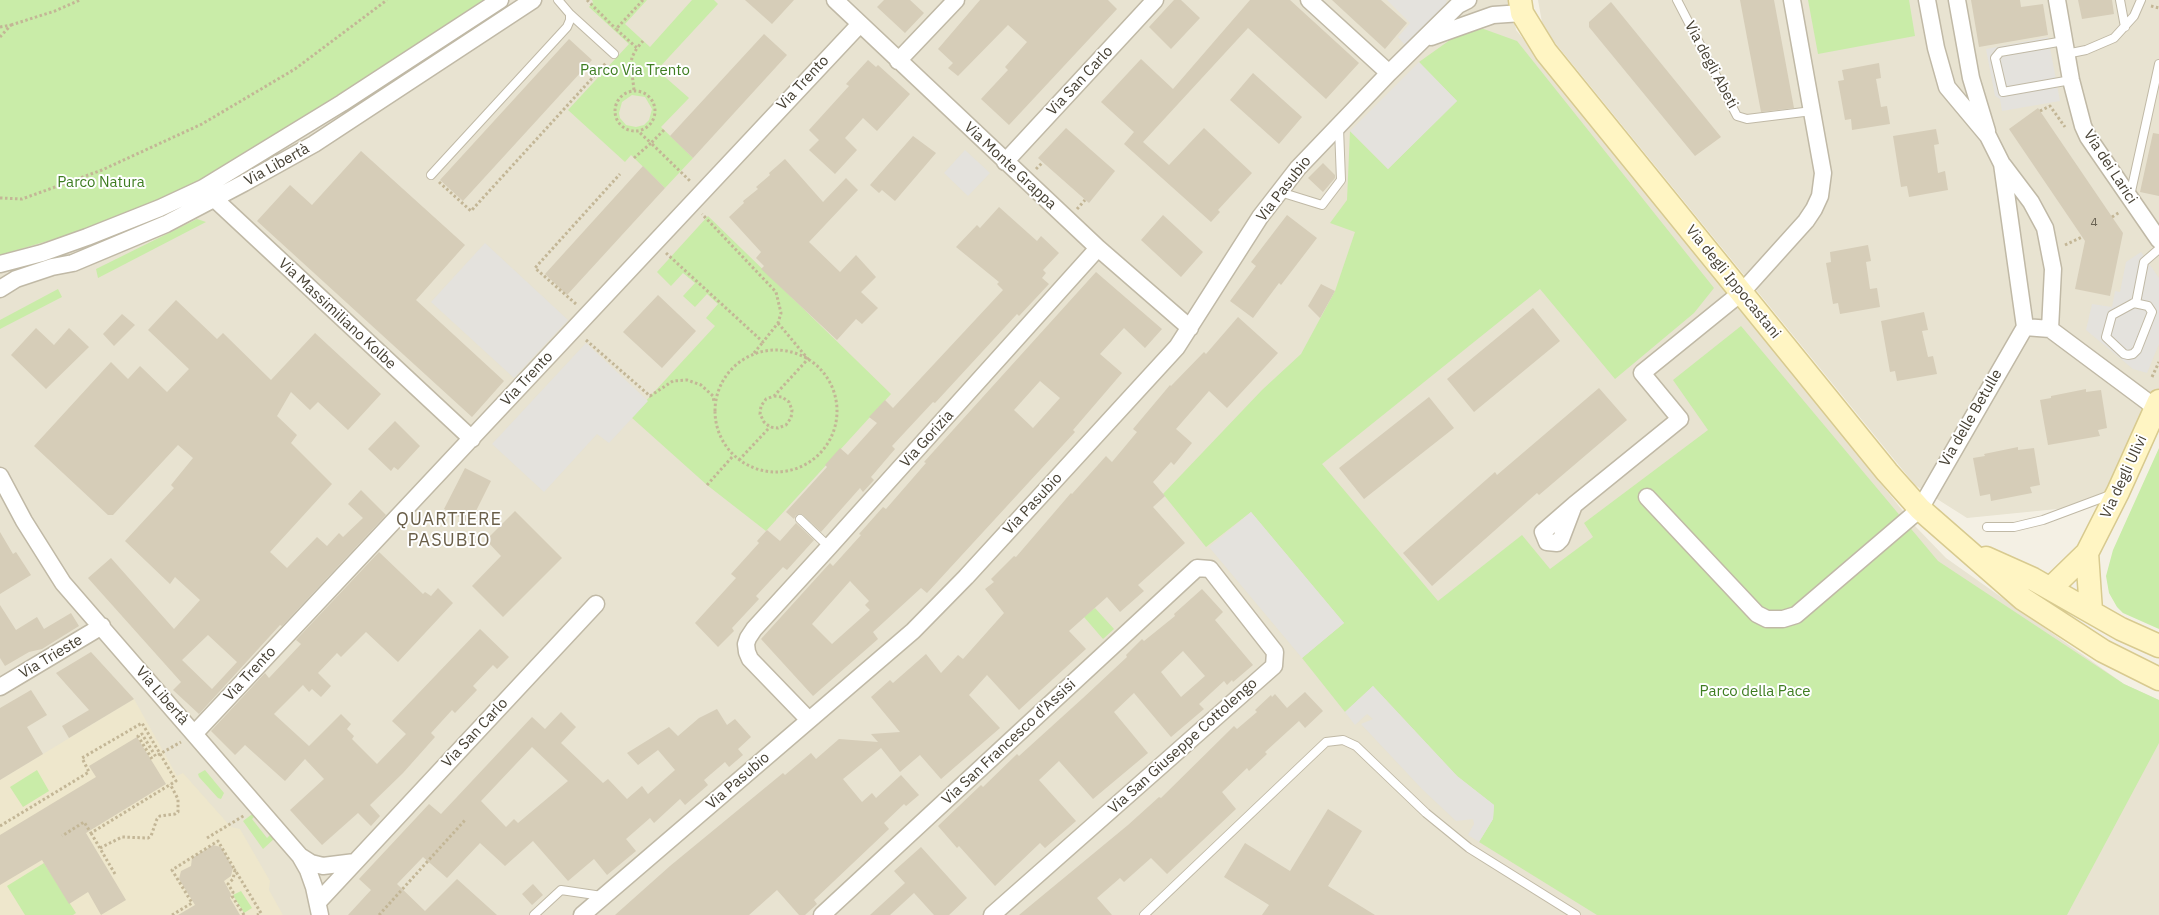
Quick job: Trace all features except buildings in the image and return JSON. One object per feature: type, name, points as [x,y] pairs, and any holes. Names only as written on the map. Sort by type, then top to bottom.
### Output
[{"type":"street","name":"Via Libertà","points":[[0,289],[16,279],[74,262],[166,224],[342,103],[500,0]]},
{"type":"street","name":"Via Libertà","points":[[0,264],[42,253],[160,208],[208,194],[314,144],[533,0]]},
{"type":"street","name":"Via Monte Grappa","points":[[835,0],[1098,248],[1190,328]]},
{"type":"street","points":[[898,61],[956,0]]},
{"type":"street","name":"Via San Carlo","points":[[1005,162],[1155,0]]},
{"type":"street","points":[[1309,0],[1389,73]]},
{"type":"street","name":"Via Pasubio","points":[[582,915],[913,631],[966,577],[1171,354],[1190,328],[1260,218],[1298,168],[1389,73],[1425,40],[1458,5],[1468,0]]},
{"type":"street","points":[[1574,505],[1680,419],[1642,373],[1742,292],[1806,221],[1820,196],[1823,173],[1792,0]]},
{"type":"street","points":[[1927,0],[1936,48],[1947,87],[1988,136]]},
{"type":"street","points":[[1957,0],[1971,78],[1988,136],[2002,164],[2031,202],[2045,228],[2053,269],[2050,329]]},
{"type":"street","name":"Via dei Larici","points":[[2057,0],[2077,107],[2088,137],[2125,204],[2159,240]]},
{"type":"street","points":[[1425,40],[1492,15],[1521,7]]},
{"type":"street","name":"Via degli Ippocastani","points":[[1521,7],[1546,52],[1887,472],[1920,509],[2023,599],[2103,651],[2159,679]]},
{"type":"street","name":"Via Trento","points":[[194,734],[860,24]]},
{"type":"street","points":[[2002,164],[2025,327],[2050,329],[2157,404]]},
{"type":"street","name":"Via Massimiliano Kolbe","points":[[208,194],[472,438]]},
{"type":"street","name":"Via Gorizia","points":[[809,720],[750,659],[746,652],[746,644],[754,629],[830,548],[1098,248]]},
{"type":"street","name":"Via delle Betulle","points":[[1647,497],[1745,604],[1757,614],[1767,619],[1784,619],[1796,615],[1920,509],[2025,327]]},
{"type":"street","name":"Via degli Ulivi","points":[[2051,588],[2087,553],[2118,492],[2157,404]]},
{"type":"street","name":"Via Libertà","points":[[0,476],[47,560],[81,604],[300,856],[308,870],[319,909]]},
{"type":"street","points":[[1966,550],[2051,588],[2121,629],[2159,646]]},
{"type":"street","points":[[2087,553],[2092,612]]},
{"type":"street","name":"Via San Francesco d'Assisi","points":[[822,915],[1197,568]]},
{"type":"street","name":"Via San Giuseppe Cottolengo","points":[[992,915],[1274,666],[1275,652],[1269,644],[1210,569],[1197,568]]},
{"type":"street","points":[[2051,588],[2055,619],[2092,612]]},
{"type":"street","name":"Via San Carlo","points":[[319,909],[355,862],[596,604]]},
{"type":"street","name":"Via Trieste","points":[[0,688],[102,626]]},
{"type":"street","points":[[300,856],[311,863],[323,866],[355,862]]},
{"type":"lane","points":[[558,0],[570,14],[614,54]]},
{"type":"lane","name":"Via degli Abeti","points":[[1677,0],[1737,116],[1748,119],[1812,111]]},
{"type":"lane","points":[[2120,0],[2125,27]]},
{"type":"lane","points":[[2071,80],[2003,92],[1995,58],[2000,52],[2106,42],[2125,27],[2134,16],[2141,0]]},
{"type":"lane","points":[[431,175],[567,27],[570,14]]},
{"type":"lane","points":[[2125,204],[2159,64]]},
{"type":"lane","points":[[1280,192],[1322,205],[1342,180],[1339,124]]},
{"type":"lane","points":[[2136,303],[2144,262],[2159,249]]},
{"type":"lane","points":[[2136,303],[2148,306],[2152,312],[2137,350],[2134,354],[2126,355],[2106,337],[2112,315],[2128,304],[2136,303]]},
{"type":"lane","points":[[1987,527],[2014,527],[2043,520],[2118,492]]},
{"type":"lane","points":[[800,519],[830,548]]},
{"type":"lane","points":[[1144,915],[1326,742],[1343,740],[1356,746],[1426,813],[1468,848],[1576,915]]},
{"type":"lane","points":[[534,915],[560,890],[604,896]]},
{"type":"path","points":[[0,27],[55,11],[80,0]]},
{"type":"path","points":[[0,198],[22,199],[93,173],[202,124],[295,69],[388,0]]},
{"type":"path","points":[[587,0],[638,48]]},
{"type":"path","points":[[616,29],[643,0]]},
{"type":"path","points":[[0,37],[11,25]]},
{"type":"path","points":[[634,90],[632,57],[643,41]]},
{"type":"path","points":[[431,175],[471,211],[614,54]]},
{"type":"path","points":[[634,90],[647,94],[655,108],[653,121],[649,126],[633,132],[621,126],[615,115],[616,102],[620,97],[634,90]]},
{"type":"path","points":[[2040,111],[2050,106],[2066,127],[2071,129]]},
{"type":"path","points":[[634,158],[664,130]]},
{"type":"path","points":[[638,131],[651,143],[776,292],[781,313],[778,323],[753,354],[739,362],[727,374],[718,389],[715,419],[718,433],[724,445],[739,460],[760,470],[782,472],[797,469],[810,462],[826,446],[835,425],[837,410],[835,395],[829,380],[820,368],[808,359],[795,353],[781,350],[753,354]]},
{"type":"path","points":[[588,314],[535,268],[620,174]]},
{"type":"path","points":[[1075,210],[1085,200]]},
{"type":"path","points":[[2112,217],[2125,204]]},
{"type":"path","points":[[2065,245],[2082,237]]},
{"type":"path","points":[[654,242],[763,342]]},
{"type":"path","points":[[778,323],[808,359]]},
{"type":"path","points":[[574,329],[650,396],[673,381],[687,380],[701,385],[713,396],[715,405]]},
{"type":"path","points":[[774,396],[782,397],[789,402],[792,410],[791,418],[786,424],[778,428],[770,427],[764,422],[760,414],[761,406],[766,399],[774,396],[808,359]]},
{"type":"path","points":[[2152,377],[2159,362]]},
{"type":"path","points":[[739,460],[770,427]]},
{"type":"path","points":[[707,485],[733,456]]},
{"type":"path","points":[[0,826],[89,772],[82,758],[142,724],[158,755]]},
{"type":"path","points":[[91,833],[176,781],[158,755],[142,734],[138,736],[151,759],[158,755],[194,734]]},
{"type":"path","points":[[100,848],[122,837],[148,838],[151,836],[157,819],[160,816],[178,812],[178,798],[170,784]]},
{"type":"path","points":[[207,838],[258,806]]},
{"type":"path","points":[[379,915],[466,819]]},
{"type":"path","points":[[62,836],[84,822],[116,874]]},
{"type":"path","points":[[172,915],[192,903],[172,870],[218,841],[261,913],[257,915]]},
{"type":"path","points":[[236,870],[234,879],[228,884],[232,896],[244,915]]},
{"type":"shaded area","points":[[0,0],[1511,0],[1516,30],[1915,526],[1946,558],[2124,684],[2159,700],[2159,915],[0,915]]},
{"type":"shaded area","points":[[1387,0],[1447,0],[1445,6],[1448,10],[1405,45],[1398,37],[1410,23]]},
{"type":"shaded area","points":[[1538,0],[2159,0],[2159,397],[2117,490],[2077,507],[1967,518],[1915,485],[1543,28]]},
{"type":"shaded area","points":[[2048,37],[2060,101],[2002,111],[2000,99],[1995,96],[1986,49]]},
{"type":"shaded area","points":[[1419,62],[1457,101],[1388,169],[1350,131]]},
{"type":"shaded area","points":[[965,150],[990,173],[968,196],[944,173]]},
{"type":"shaded area","points":[[485,243],[568,320],[514,378],[431,302]]},
{"type":"shaded area","points":[[2141,252],[2159,278],[2159,344],[2147,373],[2133,369],[2086,330],[2092,304],[2112,307],[2115,291],[2120,292],[2126,262]]},
{"type":"shaded area","points":[[586,343],[648,401],[609,443],[597,434],[544,492],[492,444]]},
{"type":"shaded area","points":[[1251,512],[1344,623],[1302,658],[1209,547]]},
{"type":"shaded area","points":[[1373,686],[1457,776],[1494,805],[1493,819],[1479,842],[1468,835],[1474,824],[1473,819],[1456,821],[1422,789],[1361,724],[1373,719],[1367,714],[1355,725],[1345,712]]},
{"type":"shaded area","points":[[134,699],[177,776],[183,773],[231,827],[240,829],[270,881],[269,890],[283,915],[0,915],[0,780]]},
{"type":"green space","name":"Parco Natura","points":[[0,0],[491,0],[200,183],[85,230],[0,255]]},
{"type":"green space","name":"Parco Via Trento","points":[[592,0],[647,0],[625,24],[650,47],[692,0],[714,0],[718,4],[657,70],[689,98],[661,127],[693,158],[665,188],[631,155],[625,162],[568,110],[629,44],[589,7],[593,2]],"holes":[[[632,95],[645,97],[652,109],[649,120],[644,125],[636,127],[626,125],[620,118],[619,113],[622,102]]]},
{"type":"green space","points":[[1808,0],[1909,0],[1915,36],[1818,54]]},
{"type":"green space","name":"Parco della Pace","points":[[1481,28],[1517,41],[1714,288],[1694,313],[1615,379],[1540,289],[1322,464],[1438,601],[1522,535],[1550,569],[1593,537],[1584,523],[1708,430],[1673,380],[1741,326],[1938,561],[2124,684],[2159,700],[2159,743],[2067,915],[1597,915],[1479,842],[1493,819],[1494,805],[1457,776],[1373,686],[1345,712],[1302,658],[1344,623],[1251,512],[1206,547],[1163,494],[1262,390],[1301,354],[1335,291],[1355,232],[1330,223],[1347,200],[1350,131],[1388,169],[1457,101],[1419,62],[1457,35]]},
{"type":"green space","points":[[708,216],[891,394],[766,531],[707,485],[631,417],[715,326],[706,318],[718,304],[707,294],[695,307],[683,296],[695,283],[683,273],[671,286],[657,272]]},
{"type":"green space","points":[[197,219],[206,222],[98,278],[96,269]]},
{"type":"green space","points":[[58,289],[62,297],[0,329],[0,320]]},
{"type":"green space","points":[[2159,448],[2159,629],[2123,613],[2117,607],[2109,593],[2106,576],[2113,550]]},
{"type":"green space","points":[[1095,608],[1114,629],[1103,639],[1084,617]]},
{"type":"green space","points":[[37,770],[49,791],[23,807],[10,787]]},
{"type":"green space","points":[[205,770],[224,793],[221,799],[199,777],[198,774]]},
{"type":"green space","points":[[257,814],[252,819],[267,838],[270,835],[275,838],[263,849],[243,821],[251,815]]},
{"type":"green space","points":[[44,863],[76,913],[73,915],[25,915],[7,886]]},
{"type":"green space","points":[[241,891],[252,908],[244,913],[233,895]]},
{"type":"district","name":"QUARTIERE PASUBIO","points":[[449,530]]}]
